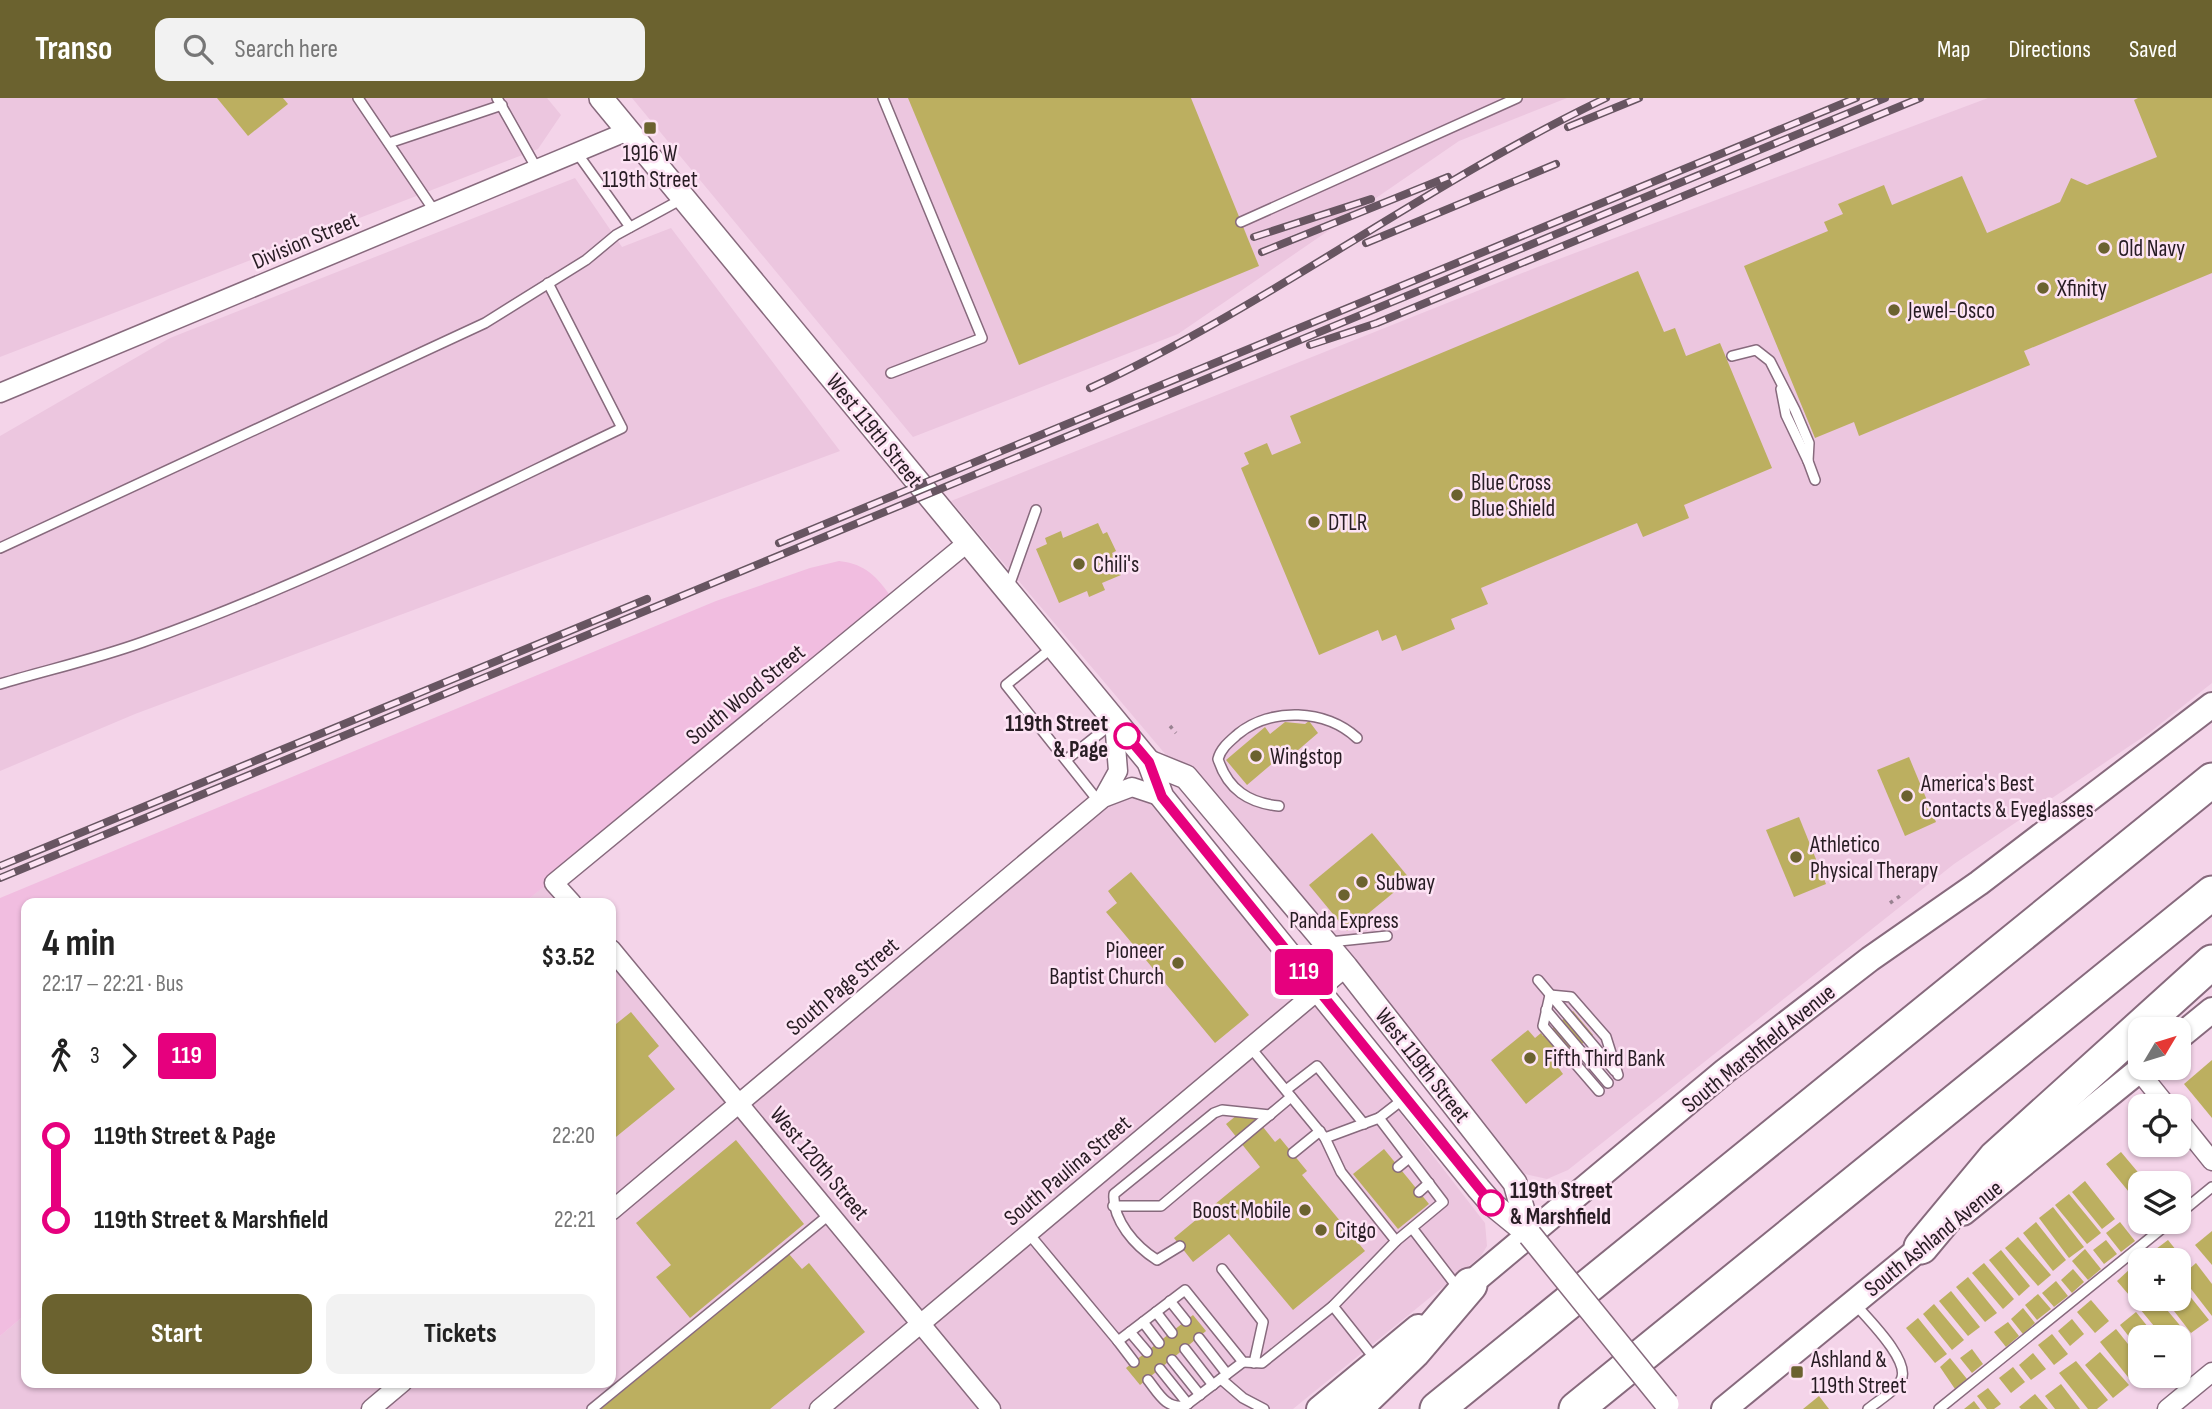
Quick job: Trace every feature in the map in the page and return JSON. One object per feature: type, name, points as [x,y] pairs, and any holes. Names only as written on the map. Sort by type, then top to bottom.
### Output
[{"type":"highway","points":[[1437,1409],[2212,780]]},
{"type":"highway","points":[[1576,1409],[2212,893]]},
{"type":"highway","points":[[1921,1247],[1995,1158],[2212,962]]},
{"type":"highway","points":[[1354,1409],[1413,1352],[1465,1288]]},
{"type":"main road","name":"South Marshfield Avenue","points":[[1319,1409],[1798,1015],[1870,959],[1979,883],[2212,705]]},
{"type":"main road","points":[[2191,1027],[2212,1010]]},
{"type":"main road","name":"South Ashland Avenue","points":[[1724,1409],[2128,1079]]},
{"type":"street","name":"West 119th Street","points":[[605,99],[628,131],[1149,762],[1162,797],[1492,1204],[1531,1235],[1669,1406]]},
{"type":"street","name":"Division Street","points":[[0,393],[628,131]]},
{"type":"street","name":"South Wood Street","points":[[568,898],[554,883],[967,543]]},
{"type":"street","name":"South Page Street","points":[[1101,800],[1118,771],[1114,721]]},
{"type":"street","name":"West 119th Street","points":[[1149,762],[1186,776],[1346,967],[1515,1183],[1531,1235]]},
{"type":"street","name":"South Page Street","points":[[616,1207],[1101,800],[1132,787],[1162,797]]},
{"type":"street","name":"West 120th Street","points":[[616,955],[991,1409]]},
{"type":"street","name":"South Paulina Street","points":[[819,1409],[1346,967]]},
{"type":"street","points":[[2191,1135],[2212,1161]]},
{"type":"street","points":[[2167,1409],[2212,1372]]},
{"type":"street","points":[[371,1409],[396,1388]]},
{"type":"lane","points":[[358,98],[435,212]]},
{"type":"lane","points":[[883,98],[982,338],[891,373]]},
{"type":"lane","points":[[1241,222],[1517,98]]},
{"type":"lane","points":[[389,143],[499,102],[537,169]]},
{"type":"lane","points":[[577,153],[630,227]]},
{"type":"lane","points":[[0,548],[472,329],[548,283],[630,227],[684,198]]},
{"type":"lane","points":[[0,684],[140,643],[216,615],[378,544],[622,428],[548,283]]},
{"type":"lane","points":[[1732,356],[1747,350],[1762,353],[1779,381],[1786,415],[1815,480]]},
{"type":"lane","points":[[1007,591],[1036,510]]},
{"type":"lane","points":[[1053,647],[1006,685],[1101,800]]},
{"type":"lane","points":[[1279,806],[1259,804],[1242,795],[1220,766],[1218,759],[1225,746],[1257,720],[1276,716],[1332,719],[1357,738]]},
{"type":"lane","points":[[1066,760],[1114,721]]},
{"type":"lane","points":[[1325,942],[1350,942],[1387,936]]},
{"type":"lane","points":[[1538,980],[1550,995],[1618,1075],[1606,1037],[1571,997],[1550,995]]},
{"type":"lane","points":[[1550,995],[1543,1026],[1599,1091]]},
{"type":"lane","points":[[1546,1010],[1608,1083]]},
{"type":"lane","points":[[1250,1048],[1322,1135],[1341,1172],[1385,1219],[1396,1241]]},
{"type":"lane","points":[[1113,1206],[1161,1206],[1270,1115],[1317,1066],[1364,1124]]},
{"type":"lane","points":[[1293,1153],[1322,1135],[1379,1118],[1406,1097]]},
{"type":"lane","points":[[1180,1246],[1157,1259],[1136,1241],[1118,1220],[1113,1206],[1114,1194],[1214,1113],[1222,1110],[1270,1115]]},
{"type":"lane","points":[[1148,1380],[1166,1403],[1175,1408],[1188,1404],[1243,1362],[1262,1363],[1333,1306],[1396,1241],[1443,1202],[1379,1118]]},
{"type":"lane","points":[[1398,1167],[1409,1158]]},
{"type":"lane","points":[[1419,1192],[1429,1183]]},
{"type":"lane","points":[[2191,1204],[2212,1187]]},
{"type":"lane","points":[[592,1409],[830,1214]]},
{"type":"lane","points":[[1412,1228],[1465,1288]]},
{"type":"lane","points":[[1029,1234],[1134,1362]]},
{"type":"lane","points":[[1939,1409],[2154,1234]]},
{"type":"lane","points":[[1222,1269],[1263,1322],[1254,1363]]},
{"type":"lane","points":[[1118,1341],[1185,1290],[1243,1362]]},
{"type":"lane","points":[[1170,1301],[1186,1321]]},
{"type":"lane","points":[[1854,1302],[1900,1358],[1904,1372],[1900,1382],[1868,1409]]},
{"type":"lane","points":[[1333,1306],[1377,1361]]},
{"type":"lane","points":[[1156,1312],[1172,1333]]},
{"type":"lane","points":[[1143,1322],[1159,1343]]},
{"type":"lane","points":[[1130,1332],[1147,1352]]},
{"type":"lane","points":[[1199,1338],[1220,1380]]},
{"type":"lane","points":[[1185,1349],[1243,1398],[1264,1409]]},
{"type":"lane","points":[[1172,1360],[1200,1395]]},
{"type":"lane","points":[[1160,1369],[1188,1404]]},
{"type":"path","points":[[1170,726],[1176,733]]},
{"type":"path","points":[[1890,903],[1900,896]]},
{"type":"shaded area","points":[[0,98],[547,98],[561,115],[538,149],[0,357]]},
{"type":"shaded area","points":[[632,98],[1567,98],[1459,141],[1178,334],[913,437]]},
{"type":"shaded area","points":[[1988,98],[2212,98],[2212,683],[2149,733],[1954,864],[1568,1170],[1547,1179],[1525,1174],[1514,1166],[951,501],[1535,268]]},
{"type":"shaded area","points":[[575,178],[622,247],[671,228],[840,451],[135,714],[0,771],[0,436],[170,338]]},
{"type":"shaded area","points":[[839,561],[857,565],[870,573],[892,598],[530,898],[21,898],[21,1318],[0,1336],[0,898],[716,601],[810,568]]},
{"type":"shaded area","points":[[1132,782],[1312,999],[1485,1223],[1487,1246],[1481,1256],[1293,1409],[0,1409],[0,1336],[21,1318],[21,1388],[616,1388],[616,962],[738,1111]]},
{"type":"shaded area","points":[[550,881],[563,898],[530,898]]},
{"type":"building","points":[[217,98],[283,98],[288,104],[248,136]]},
{"type":"building","points":[[908,98],[1191,98],[1259,266],[1019,365]]},
{"type":"building","points":[[2212,98],[2212,273],[2024,351],[2030,365],[1859,436],[1854,422],[1815,438],[1744,266],[1828,231],[1824,222],[1843,214],[1838,204],[1884,185],[1892,205],[1962,176],[1987,233],[2060,202],[2071,178],[2087,185],[2157,157],[2134,100]]},
{"type":"building","points":[[1638,271],[1664,332],[1675,328],[1686,356],[1720,343],[1772,468],[1684,505],[1689,518],[1643,537],[1637,523],[1481,588],[1488,604],[1451,619],[1455,629],[1402,651],[1396,635],[1382,641],[1378,630],[1319,655],[1241,468],[1249,464],[1244,453],[1267,443],[1272,455],[1301,443],[1290,416]]},
{"type":"building","name":"Chili's","points":[[1098,523],[1103,534],[1107,532],[1116,551],[1112,553],[1121,575],[1102,583],[1105,590],[1089,597],[1087,591],[1059,603],[1036,549],[1047,544],[1045,538],[1061,531],[1063,538]]},
{"type":"building","points":[[1309,721],[1318,733],[1290,757],[1286,752],[1247,785],[1226,760],[1265,727],[1270,734],[1285,722],[1305,724]]},
{"type":"building","name":"America's Best Contacts & Eyeglasses","points":[[1909,757],[1936,822],[1905,836],[1877,770]]},
{"type":"building","name":"Athletico Physical Therapy","points":[[1799,817],[1826,884],[1794,897],[1766,830]]},
{"type":"building","points":[[1372,833],[1410,879],[1347,931],[1309,885]]},
{"type":"building","name":"Pioneer Baptist Church","points":[[1131,872],[1249,1015],[1215,1043],[1106,912],[1117,903],[1108,891]]},
{"type":"building","name":"Fifth Third Bank","points":[[1573,1011],[1593,1035],[1562,1060],[1564,1062],[1558,1067],[1563,1074],[1526,1104],[1491,1060],[1528,1030],[1535,1038],[1541,1033],[1543,1036]]},
{"type":"building","points":[[631,1012],[659,1046],[648,1056],[675,1089],[616,1137],[616,1024]]},
{"type":"building","points":[[2212,1060],[2212,1118],[2184,1084]]},
{"type":"building","points":[[1247,1107],[1275,1142],[1280,1138],[1307,1171],[1302,1175],[1365,1251],[1293,1310],[1229,1234],[1193,1262],[1174,1238],[1260,1167],[1226,1124]]},
{"type":"building","points":[[736,1140],[804,1224],[690,1318],[656,1277],[671,1265],[636,1223]]},
{"type":"building","points":[[1384,1149],[1429,1204],[1398,1229],[1353,1174]]},
{"type":"building","points":[[2121,1152],[2137,1171],[2128,1171],[2128,1191],[2106,1164]]},
{"type":"building","points":[[2085,1181],[2115,1219],[2102,1229],[2072,1192]]},
{"type":"building","points":[[2069,1194],[2101,1233],[2087,1244],[2055,1205]]},
{"type":"building","points":[[2053,1207],[2084,1247],[2069,1258],[2039,1218]]},
{"type":"building","points":[[2036,1222],[2066,1260],[2053,1271],[2023,1233]]},
{"type":"building","points":[[2120,1222],[2135,1241],[2121,1252],[2106,1233]]},
{"type":"building","points":[[2212,1231],[2212,1265],[2195,1245]]},
{"type":"building","points":[[2018,1237],[2051,1275],[2038,1286],[2005,1248]]},
{"type":"building","points":[[2106,1240],[2117,1254],[2104,1264],[2093,1250]]},
{"type":"building","points":[[2168,1240],[2174,1248],[2157,1248]]},
{"type":"building","points":[[2085,1249],[2101,1269],[2088,1280],[2072,1261]]},
{"type":"building","points":[[2001,1250],[2030,1286],[2019,1296],[1989,1260]]},
{"type":"building","points":[[789,1254],[802,1269],[809,1263],[865,1332],[770,1409],[601,1409]]},
{"type":"building","points":[[1984,1263],[2014,1299],[2003,1309],[1972,1273]]},
{"type":"building","points":[[2196,1263],[2212,1284],[2212,1316],[2191,1289],[2191,1267]]},
{"type":"building","points":[[2073,1269],[2084,1282],[2072,1293],[2061,1280]]},
{"type":"building","points":[[2128,1271],[2128,1294],[2117,1281]]},
{"type":"building","points":[[1968,1277],[1997,1313],[1985,1322],[1956,1287]]},
{"type":"building","points":[[2056,1281],[2068,1296],[2054,1307],[2042,1293]]},
{"type":"building","points":[[1951,1291],[1980,1327],[1968,1336],[1939,1301]]},
{"type":"building","points":[[2038,1294],[2051,1309],[2037,1320],[2025,1305]]},
{"type":"building","points":[[2191,1298],[2209,1320],[2191,1333],[2191,1325],[2185,1325],[2174,1311],[2191,1311]]},
{"type":"building","points":[[2091,1300],[2109,1321],[2095,1333],[2077,1312]]},
{"type":"building","points":[[1934,1304],[1964,1340],[1952,1350],[1923,1314]]},
{"type":"building","points":[[2023,1308],[2035,1323],[2023,1334],[2011,1319]]},
{"type":"building","points":[[2142,1311],[2168,1311],[2180,1325],[2153,1325]]},
{"type":"building","points":[[2136,1312],[2146,1325],[2128,1325],[2128,1335],[2120,1325]]},
{"type":"building","points":[[1193,1315],[1206,1331],[1140,1385],[1126,1368]]},
{"type":"building","points":[[1918,1318],[1947,1354],[1935,1363],[1906,1328]]},
{"type":"building","points":[[2072,1319],[2084,1334],[2070,1346],[2058,1331]]},
{"type":"building","points":[[2008,1322],[2019,1336],[2006,1347],[1994,1332]]},
{"type":"building","points":[[2116,1329],[2128,1344],[2128,1377],[2100,1342]]},
{"type":"building","points":[[2052,1334],[2068,1354],[2054,1365],[2038,1345]]},
{"type":"building","points":[[1972,1349],[1983,1364],[1972,1373],[1960,1358]]},
{"type":"building","points":[[2100,1352],[2128,1386],[2113,1398],[2085,1365]]},
{"type":"building","points":[[2033,1353],[2046,1369],[2031,1380],[2019,1365]]},
{"type":"building","points":[[1950,1358],[1967,1379],[1955,1389],[1940,1367]]},
{"type":"building","points":[[2076,1361],[2108,1400],[2097,1409],[2088,1409],[2059,1373]]},
{"type":"building","points":[[2013,1367],[2025,1382],[2011,1393],[1999,1378]]},
{"type":"building","points":[[2061,1384],[2080,1409],[2055,1409],[2045,1396]]},
{"type":"building","points":[[1988,1388],[2001,1404],[1994,1409],[1987,1409],[1977,1396]]},
{"type":"building","points":[[2035,1394],[2048,1409],[2019,1407]]},
{"type":"building","points":[[1819,1396],[1829,1409],[1803,1409]]},
{"type":"building","points":[[1974,1401],[1980,1409],[1964,1409]]},
{"type":"railway","points":[[1090,388],[1221,320],[1475,168],[1606,98]]},
{"type":"railway","points":[[1568,127],[1639,98]]},
{"type":"railway","points":[[779,543],[1856,98]]},
{"type":"railway","points":[[0,878],[1885,98]]},
{"type":"railway","points":[[1310,345],[1377,323],[1920,98]]},
{"type":"railway","points":[[1366,243],[1556,164]]},
{"type":"railway","points":[[1262,252],[1448,177]]},
{"type":"railway","points":[[1254,237],[1371,199]]},
{"type":"railway","points":[[0,866],[647,599]]},
{"type":"bus line","name":"119","points":[[1127,736],[1149,762],[1162,797],[1491,1203]]},
{"type":"place","name":"1916 W 119th Street","points":[[650,128]]},
{"type":"place","name":"Old Navy","points":[[2104,248]]},
{"type":"place","name":"Xfinity","points":[[2043,288]]},
{"type":"place","name":"Jewel-Osco","points":[[1894,310]]},
{"type":"place","name":"Blue Cross Blue Shield","points":[[1457,495]]},
{"type":"place","name":"DTLR","points":[[1314,522]]},
{"type":"place","name":"Chili's","points":[[1079,564]]},
{"type":"place","name":"119th Street & Page","points":[[1127,736]]},
{"type":"place","name":"Wingstop","points":[[1256,756]]},
{"type":"place","name":"America's Best Contacts & Eyeglasses","points":[[1907,796]]},
{"type":"place","name":"Athletico Physical Therapy","points":[[1796,857]]},
{"type":"place","name":"Subway","points":[[1362,882]]},
{"type":"place","name":"Panda Express","points":[[1344,895]]},
{"type":"place","name":"Pioneer Baptist Church","points":[[1178,963]]},
{"type":"place","name":"Fifth Third Bank","points":[[1530,1058]]},
{"type":"place","name":"119th Street & Marshfield","points":[[1491,1203]]},
{"type":"place","name":"Boost Mobile","points":[[1305,1210]]},
{"type":"place","name":"Citgo","points":[[1321,1230]]},
{"type":"place","name":"Ashland & 119th Street","points":[[1797,1372]]}]
